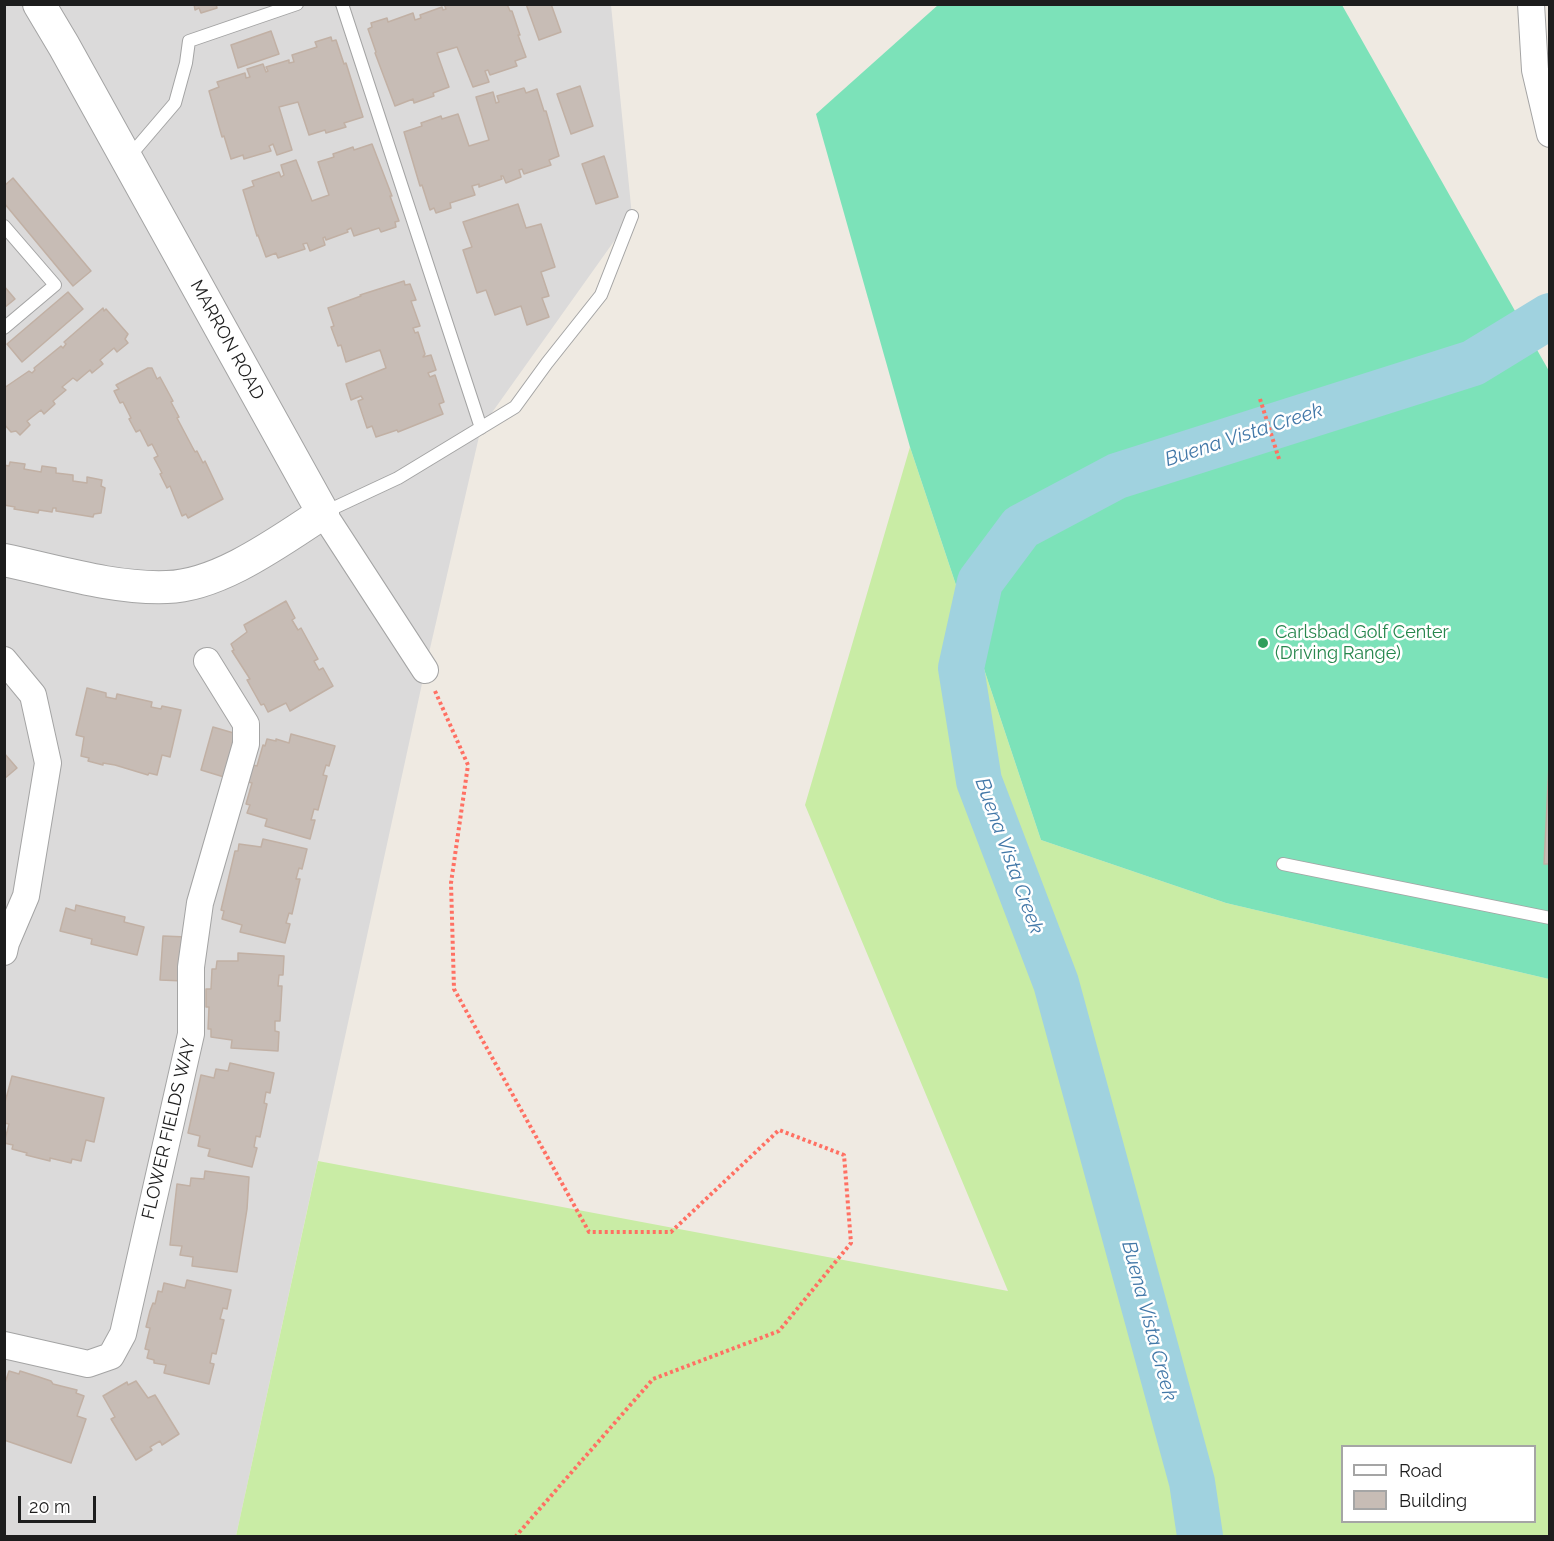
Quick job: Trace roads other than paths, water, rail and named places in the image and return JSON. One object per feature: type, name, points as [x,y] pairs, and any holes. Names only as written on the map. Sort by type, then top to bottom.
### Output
[{"type":"street","name":"MARRON ROAD","points":[[39,4],[323,513],[426,670]]},
{"type":"street","points":[[1531,4],[1535,70],[1550,134]]},
{"type":"street","points":[[4,560],[124,585],[169,588],[205,580],[254,558],[323,513]]},
{"type":"street","points":[[4,660],[33,695],[48,763],[26,896],[4,951]]},
{"type":"street","name":"FLOWER FIELDS WAY","points":[[4,1345],[88,1364],[111,1356],[123,1334],[191,1034],[191,967],[200,903],[246,744],[246,724],[207,662]]},
{"type":"lane","points":[[127,159],[175,103],[186,63],[189,41],[297,4]]},
{"type":"lane","points":[[342,4],[481,428]]},
{"type":"lane","points":[[323,513],[398,478],[515,407],[601,295],[632,216]]},
{"type":"lane","points":[[4,226],[55,285],[4,328]]},
{"type":"lane","points":[[1283,864],[1550,918]]},
{"type":"waterway","name":"Buena Vista Creek","points":[[1200,1536],[1192,1482],[1056,983],[979,781],[961,668],[980,582],[1021,527],[1117,476],[1473,363],[1550,316]]},
{"type":"place","name":"Carlsbad Golf Center (Driving Range)","points":[[1263,643]]}]
